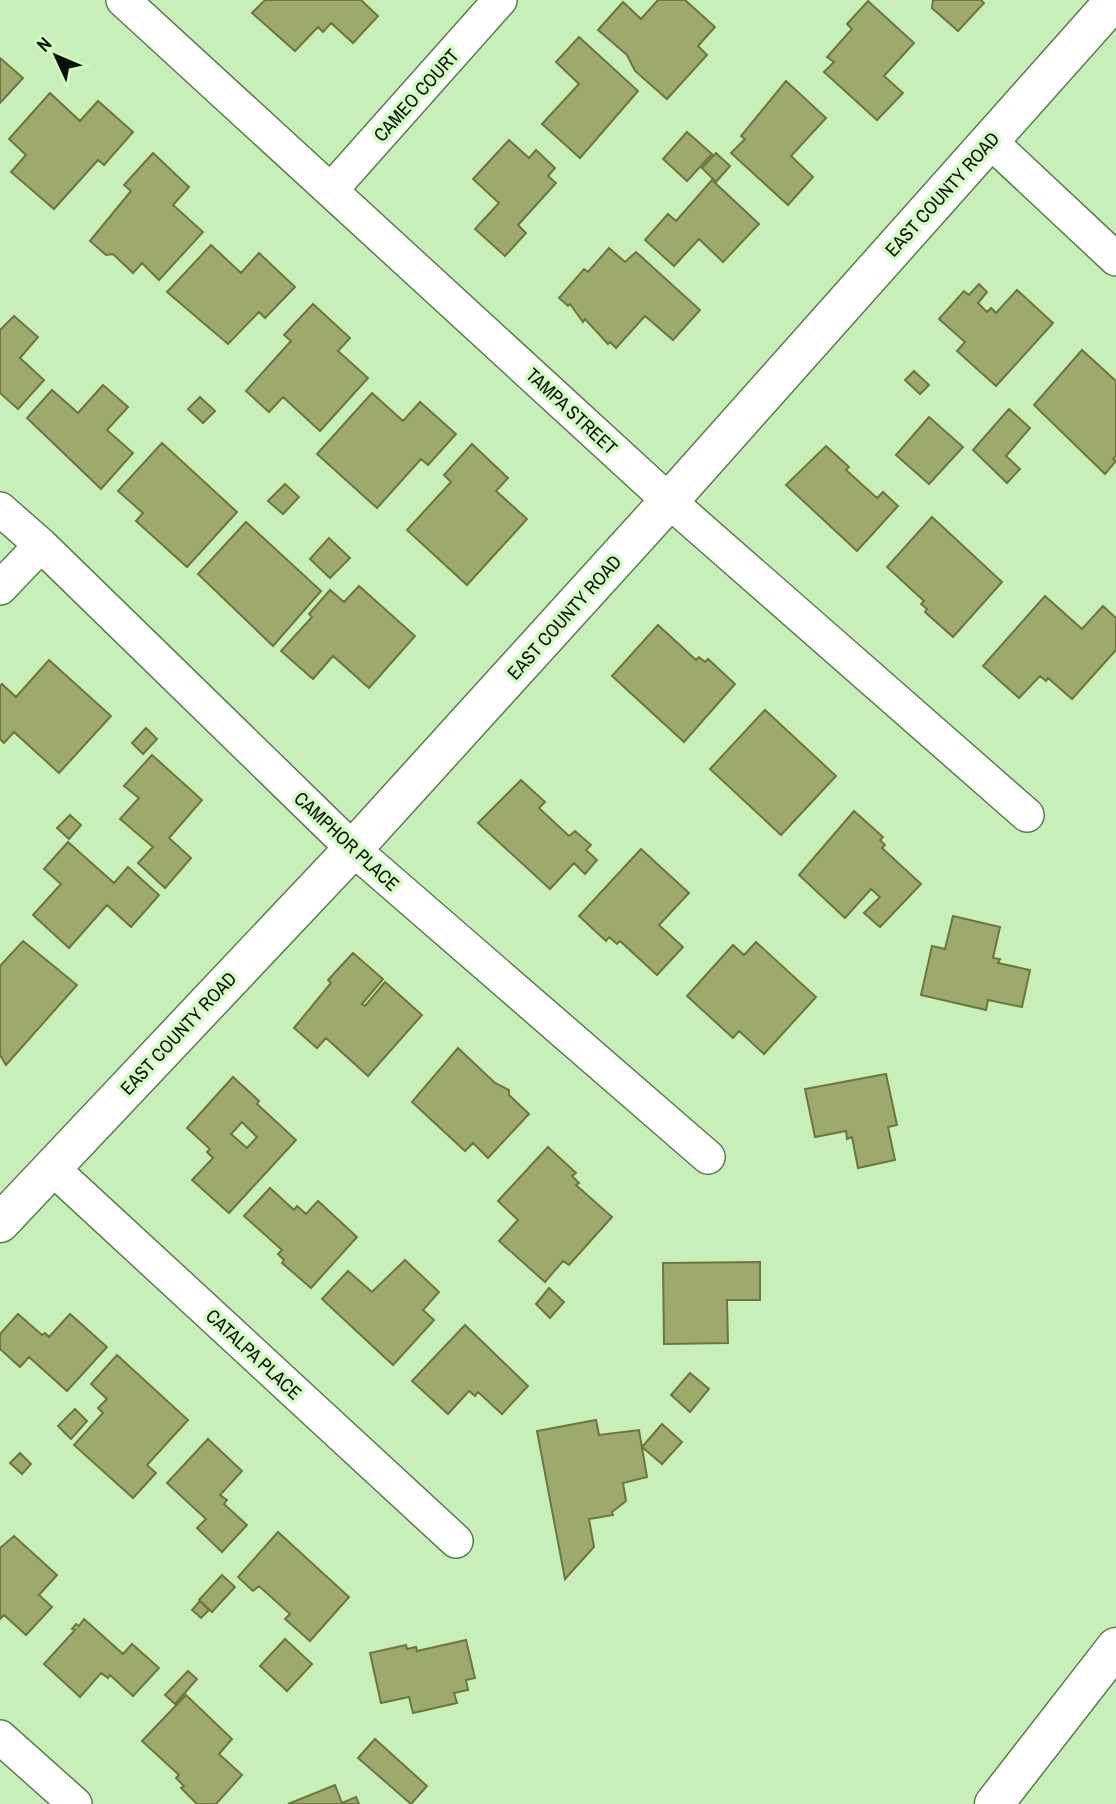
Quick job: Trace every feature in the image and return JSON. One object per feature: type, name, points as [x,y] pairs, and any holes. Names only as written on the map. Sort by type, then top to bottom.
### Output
[{"type":"main road","name":"EAST COUNTY ROAD","points":[[0,1223],[352,849],[669,501],[1115,0]]},
{"type":"main road","points":[[995,1804],[1116,1647]]},
{"type":"street","name":"TAMPA STREET","points":[[123,0],[669,501],[1027,815]]},
{"type":"street","name":"CAMEO COURT","points":[[331,190],[500,0]]},
{"type":"street","points":[[990,141],[1116,259]]},
{"type":"street","name":"CAMPHOR PLACE","points":[[0,509],[41,545],[352,849],[708,1157]]},
{"type":"street","points":[[0,588],[41,545]]},
{"type":"street","name":"CATALPA PLACE","points":[[51,1167],[456,1541]]},
{"type":"street","points":[[0,1737],[75,1804]]},
{"type":"building","points":[[265,0],[361,0],[378,16],[353,43],[331,23],[323,32],[318,27],[295,51],[252,13]]},
{"type":"building","points":[[658,0],[685,0],[715,27],[698,46],[707,55],[667,99],[635,71],[627,55],[598,30],[623,2],[641,19]]},
{"type":"building","points":[[933,0],[981,0],[984,3],[958,31],[932,8]]},
{"type":"building","points":[[868,1],[914,43],[884,76],[903,93],[877,120],[824,72],[834,62],[827,57],[852,29],[847,24]]},
{"type":"building","points":[[579,37],[638,91],[580,158],[542,124],[579,84],[556,62]]},
{"type":"building","points":[[0,58],[23,78],[0,103]]},
{"type":"building","points":[[786,81],[826,118],[791,156],[813,177],[788,205],[731,153],[745,139],[741,136]]},
{"type":"building","points":[[50,93],[80,121],[98,101],[133,132],[104,165],[98,160],[54,209],[11,172],[26,155],[9,139]]},
{"type":"building","points":[[687,132],[712,154],[687,181],[663,159]]},
{"type":"building","points":[[509,140],[529,158],[536,150],[555,168],[548,176],[556,183],[518,225],[526,233],[505,256],[475,229],[499,203],[473,179]]},
{"type":"building","points":[[153,153],[189,187],[173,205],[203,232],[159,280],[142,263],[133,273],[113,254],[106,255],[90,241],[131,191],[124,185]]},
{"type":"building","points":[[716,153],[730,166],[716,182],[702,168]]},
{"type":"building","points":[[712,180],[759,224],[723,262],[699,239],[674,266],[645,240],[668,214],[676,221]]},
{"type":"building","points":[[211,245],[241,273],[259,253],[295,287],[265,318],[259,312],[228,344],[167,292]]},
{"type":"building","points":[[609,248],[625,262],[636,252],[700,310],[673,340],[645,316],[616,348],[610,342],[608,344],[585,319],[583,322],[570,304],[568,306],[559,298],[584,269],[588,272]]},
{"type":"building","points":[[979,284],[987,292],[978,303],[987,312],[991,308],[996,313],[1017,290],[1053,323],[996,386],[957,351],[965,342],[939,319],[964,291],[969,295]]},
{"type":"building","points":[[313,304],[350,338],[338,351],[368,378],[320,431],[283,397],[269,412],[246,391],[291,341],[284,335]]},
{"type":"building","points":[[14,316],[38,337],[20,358],[44,380],[18,409],[0,393],[0,330]]},
{"type":"building","points":[[1082,350],[1116,381],[1116,456],[1113,459],[1116,461],[1105,474],[1034,405]]},
{"type":"building","points":[[914,371],[929,385],[920,394],[905,380]]},
{"type":"building","points":[[103,385],[128,407],[107,430],[133,453],[101,489],[27,418],[52,390],[78,413]]},
{"type":"building","points":[[372,393],[403,421],[420,402],[456,434],[428,465],[421,459],[377,508],[317,454]]},
{"type":"building","points":[[200,397],[215,411],[203,423],[188,409]]},
{"type":"building","points":[[1009,409],[1030,428],[1006,456],[1020,469],[1007,483],[973,450]]},
{"type":"building","points":[[929,417],[963,447],[929,484],[896,455]]},
{"type":"building","points":[[162,443],[237,512],[187,567],[136,521],[143,513],[118,491]]},
{"type":"building","points":[[472,444],[508,478],[496,491],[527,519],[467,585],[407,530],[451,482],[444,475]]},
{"type":"building","points":[[826,446],[849,467],[846,470],[877,498],[883,492],[898,506],[857,551],[786,485]]},
{"type":"building","points":[[285,484],[299,497],[283,514],[268,501]]},
{"type":"building","points":[[932,517],[1002,582],[953,637],[925,612],[927,609],[921,604],[924,601],[887,567]]},
{"type":"building","points":[[246,522],[321,591],[273,646],[198,574]]},
{"type":"building","points":[[329,538],[350,558],[330,578],[310,559]]},
{"type":"building","points":[[359,586],[415,636],[369,688],[333,656],[313,679],[281,651],[312,617],[309,614],[330,590],[344,602]]},
{"type":"building","points":[[1045,596],[1082,629],[1103,606],[1116,618],[1116,650],[1072,699],[1048,678],[1046,681],[1040,676],[1019,698],[983,666]]},
{"type":"building","points":[[658,625],[696,660],[699,657],[705,662],[708,659],[735,684],[684,742],[612,676]]},
{"type":"building","points":[[49,660],[111,716],[59,773],[14,732],[4,743],[0,739],[0,686],[2,684],[16,697]]},
{"type":"building","points":[[765,710],[836,776],[781,835],[710,769]]},
{"type":"building","points":[[146,728],[157,739],[143,754],[132,743]]},
{"type":"building","points":[[152,755],[202,800],[169,838],[191,858],[165,888],[138,863],[153,847],[120,819],[139,798],[124,786]]},
{"type":"building","points":[[521,780],[545,802],[539,808],[569,836],[575,831],[591,845],[586,850],[597,860],[585,874],[574,863],[550,889],[478,823]]},
{"type":"building","points":[[854,811],[883,837],[880,840],[885,845],[882,848],[921,884],[880,927],[864,913],[880,897],[871,889],[845,918],[799,875]]},
{"type":"building","points":[[70,815],[81,825],[69,839],[57,828]]},
{"type":"building","points":[[68,842],[114,883],[128,867],[159,895],[131,927],[107,905],[69,948],[33,915],[61,884],[44,869]]},
{"type":"building","points":[[641,849],[689,893],[659,925],[683,947],[657,975],[620,941],[617,944],[609,937],[606,941],[579,916]]},
{"type":"building","points":[[953,916],[1000,927],[993,958],[1000,959],[998,963],[1030,970],[1022,1007],[988,1000],[986,1010],[921,995],[932,946],[945,949]]},
{"type":"building","points":[[23,941],[77,985],[6,1065],[0,1055],[0,966]]},
{"type":"building","points":[[756,942],[816,997],[764,1054],[739,1031],[733,1038],[687,996],[733,945],[744,955]]},
{"type":"building","points":[[353,953],[383,979],[362,1004],[365,1006],[385,982],[422,1015],[368,1076],[326,1038],[317,1048],[294,1028],[331,983],[328,980]]},
{"type":"building","points":[[458,1048],[495,1083],[509,1090],[509,1095],[529,1114],[488,1158],[473,1143],[465,1151],[412,1102]]},
{"type":"building","points":[[886,1074],[897,1125],[888,1127],[895,1160],[858,1168],[852,1137],[847,1139],[846,1131],[815,1137],[805,1089]]},
{"type":"building","points":[[233,1077],[259,1101],[257,1104],[296,1140],[229,1213],[192,1180],[213,1158],[207,1152],[210,1149],[187,1128]],"holes":[[[242,1122],[257,1137],[247,1148],[231,1134]]]},
{"type":"building","points":[[548,1147],[576,1173],[572,1176],[579,1183],[576,1185],[612,1217],[569,1265],[563,1261],[545,1282],[499,1241],[518,1220],[498,1201]]},
{"type":"building","points":[[270,1188],[294,1210],[297,1206],[306,1214],[318,1201],[357,1237],[311,1288],[282,1263],[284,1260],[278,1254],[282,1250],[244,1216]]},
{"type":"building","points":[[405,1260],[439,1292],[423,1310],[434,1320],[393,1365],[322,1299],[348,1271],[372,1292]]},
{"type":"building","points":[[760,1262],[760,1300],[727,1300],[728,1343],[664,1344],[663,1263]]},
{"type":"building","points":[[549,1288],[564,1302],[550,1318],[536,1304]]},
{"type":"building","points":[[18,1314],[42,1335],[45,1333],[49,1337],[70,1314],[107,1347],[67,1391],[29,1357],[20,1367],[0,1349],[0,1334]]},
{"type":"building","points":[[465,1325],[528,1386],[502,1414],[478,1392],[475,1396],[469,1391],[448,1414],[412,1381]]},
{"type":"building","points":[[117,1355],[188,1420],[147,1465],[156,1473],[133,1498],[74,1445],[103,1413],[98,1408],[107,1399],[91,1384]]},
{"type":"building","points":[[690,1373],[709,1389],[690,1412],[671,1395]]},
{"type":"building","points":[[75,1409],[87,1421],[71,1439],[58,1426]]},
{"type":"building","points":[[596,1420],[599,1435],[639,1430],[647,1477],[623,1483],[626,1501],[612,1512],[613,1515],[589,1519],[594,1547],[565,1579],[537,1431]]},
{"type":"building","points":[[662,1424],[682,1442],[662,1464],[642,1447]]},
{"type":"building","points":[[208,1439],[242,1471],[220,1495],[227,1500],[224,1504],[247,1525],[222,1552],[197,1528],[206,1519],[167,1483]]},
{"type":"building","points":[[20,1453],[31,1464],[22,1474],[10,1463]]},
{"type":"building","points":[[278,1532],[349,1597],[310,1641],[285,1619],[290,1614],[259,1586],[253,1591],[238,1577]]},
{"type":"building","points":[[14,1536],[57,1575],[39,1595],[52,1607],[26,1635],[4,1615],[0,1619],[0,1548]]},
{"type":"building","points":[[222,1575],[235,1587],[212,1612],[199,1600]]},
{"type":"building","points":[[200,1601],[209,1610],[201,1618],[192,1610]]},
{"type":"building","points":[[84,1619],[123,1654],[132,1644],[159,1668],[133,1696],[110,1675],[108,1678],[101,1673],[80,1697],[44,1664],[75,1630],[72,1629],[76,1624],[79,1626]]},
{"type":"building","points":[[285,1639],[312,1664],[287,1691],[260,1666]]},
{"type":"building","points":[[466,1640],[475,1678],[466,1680],[468,1690],[454,1693],[457,1703],[413,1713],[409,1697],[381,1703],[370,1653],[406,1645],[407,1649],[416,1647],[417,1651]]},
{"type":"building","points":[[188,1671],[197,1679],[175,1704],[165,1695]]},
{"type":"building","points":[[186,1695],[232,1739],[219,1754],[242,1775],[216,1804],[197,1804],[181,1788],[184,1786],[176,1778],[179,1775],[142,1741]]},
{"type":"building","points":[[375,1739],[427,1786],[411,1804],[358,1758]]},
{"type":"building","points":[[335,1785],[342,1803],[356,1797],[359,1804],[288,1804]]}]
